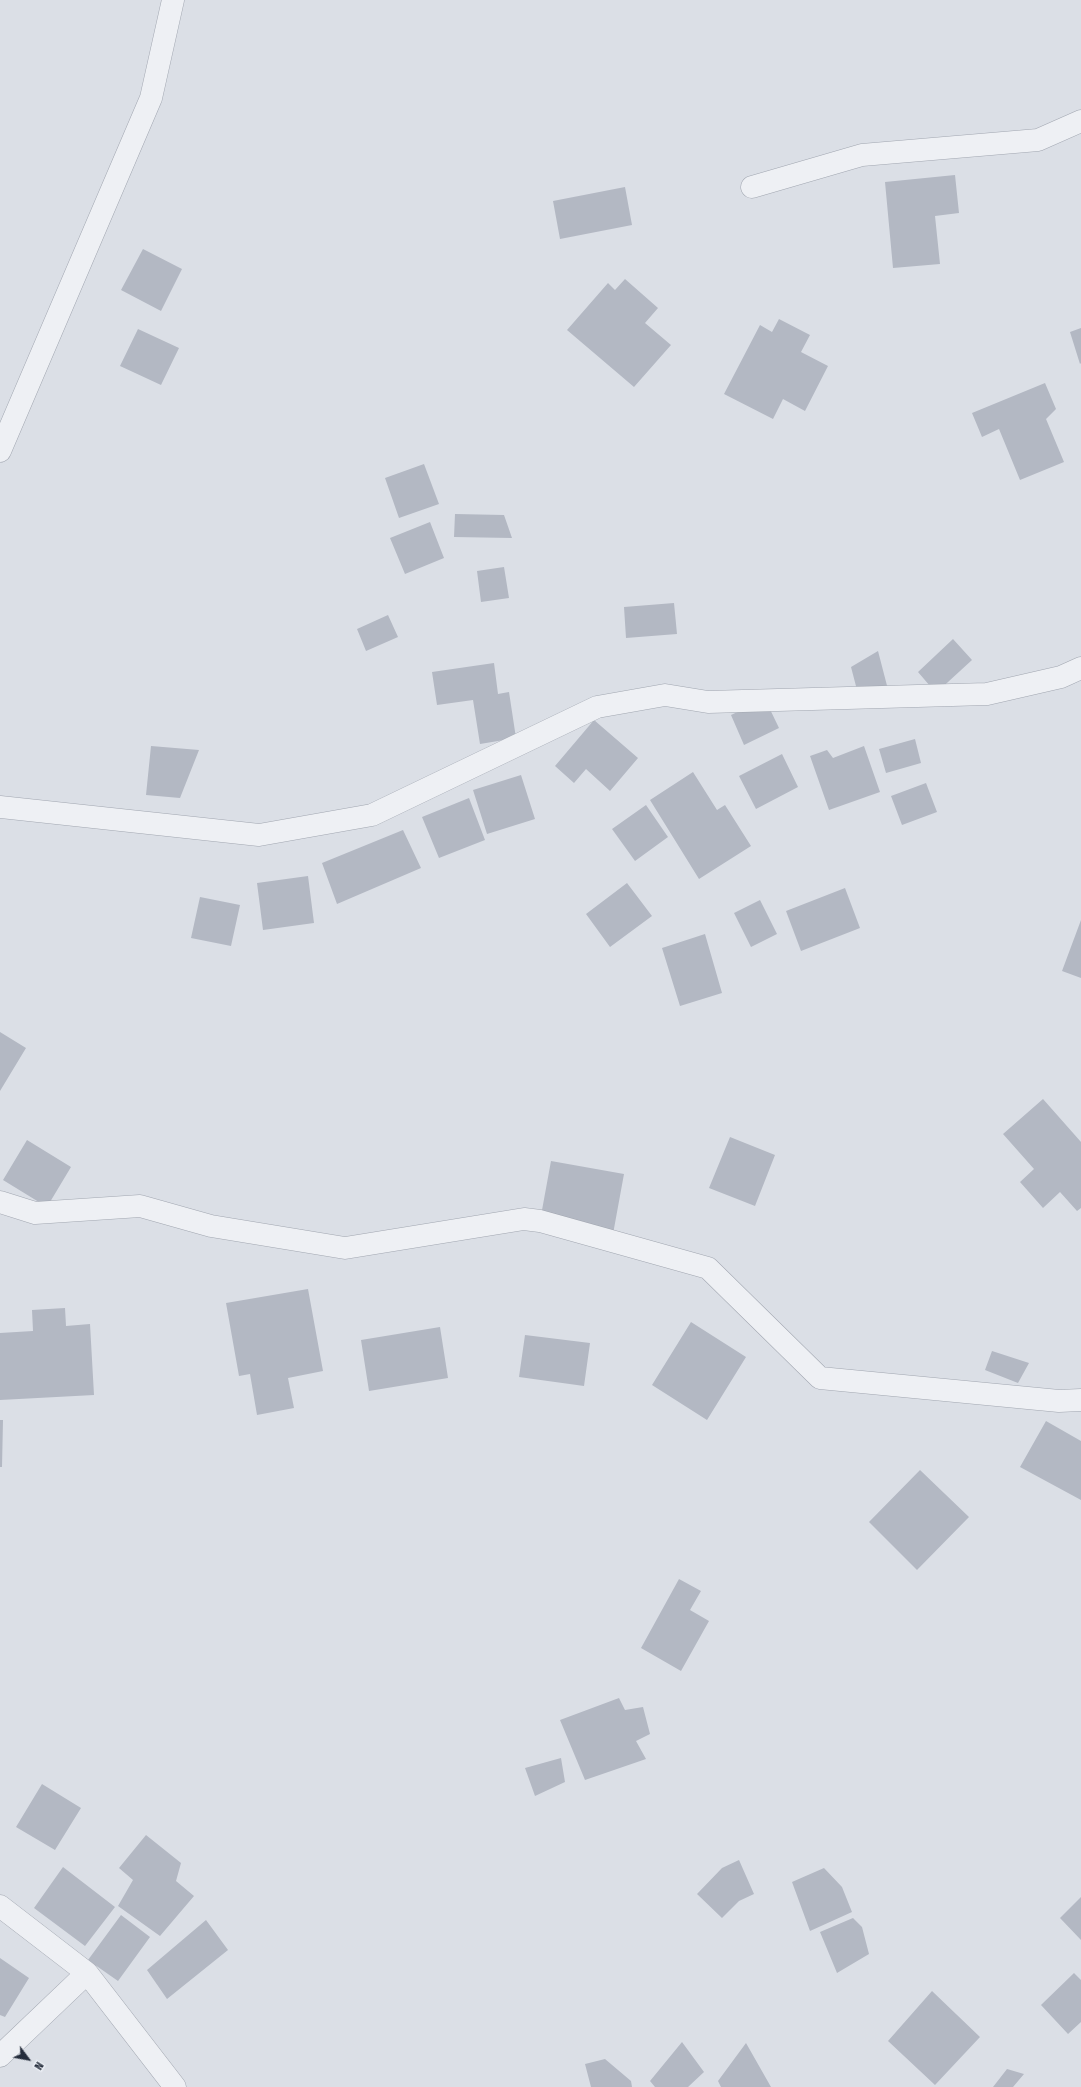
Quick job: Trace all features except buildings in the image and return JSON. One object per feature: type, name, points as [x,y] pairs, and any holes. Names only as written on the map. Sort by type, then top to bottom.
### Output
[{"type":"street","points":[[0,451],[151,98],[173,0]]},
{"type":"street","points":[[752,187],[862,155],[1038,140],[1081,121]]},
{"type":"street","points":[[0,807],[259,836],[372,815],[597,707],[665,695],[708,702],[987,694],[1061,676],[1081,668]]},
{"type":"street","points":[[0,1202],[35,1214],[140,1206],[211,1226],[345,1248],[524,1219],[540,1221],[708,1268],[820,1378],[1059,1401],[1081,1400]]},
{"type":"street","points":[[0,1906],[87,1973],[175,2087]]},
{"type":"street","points":[[0,2056],[87,1973]]}]
